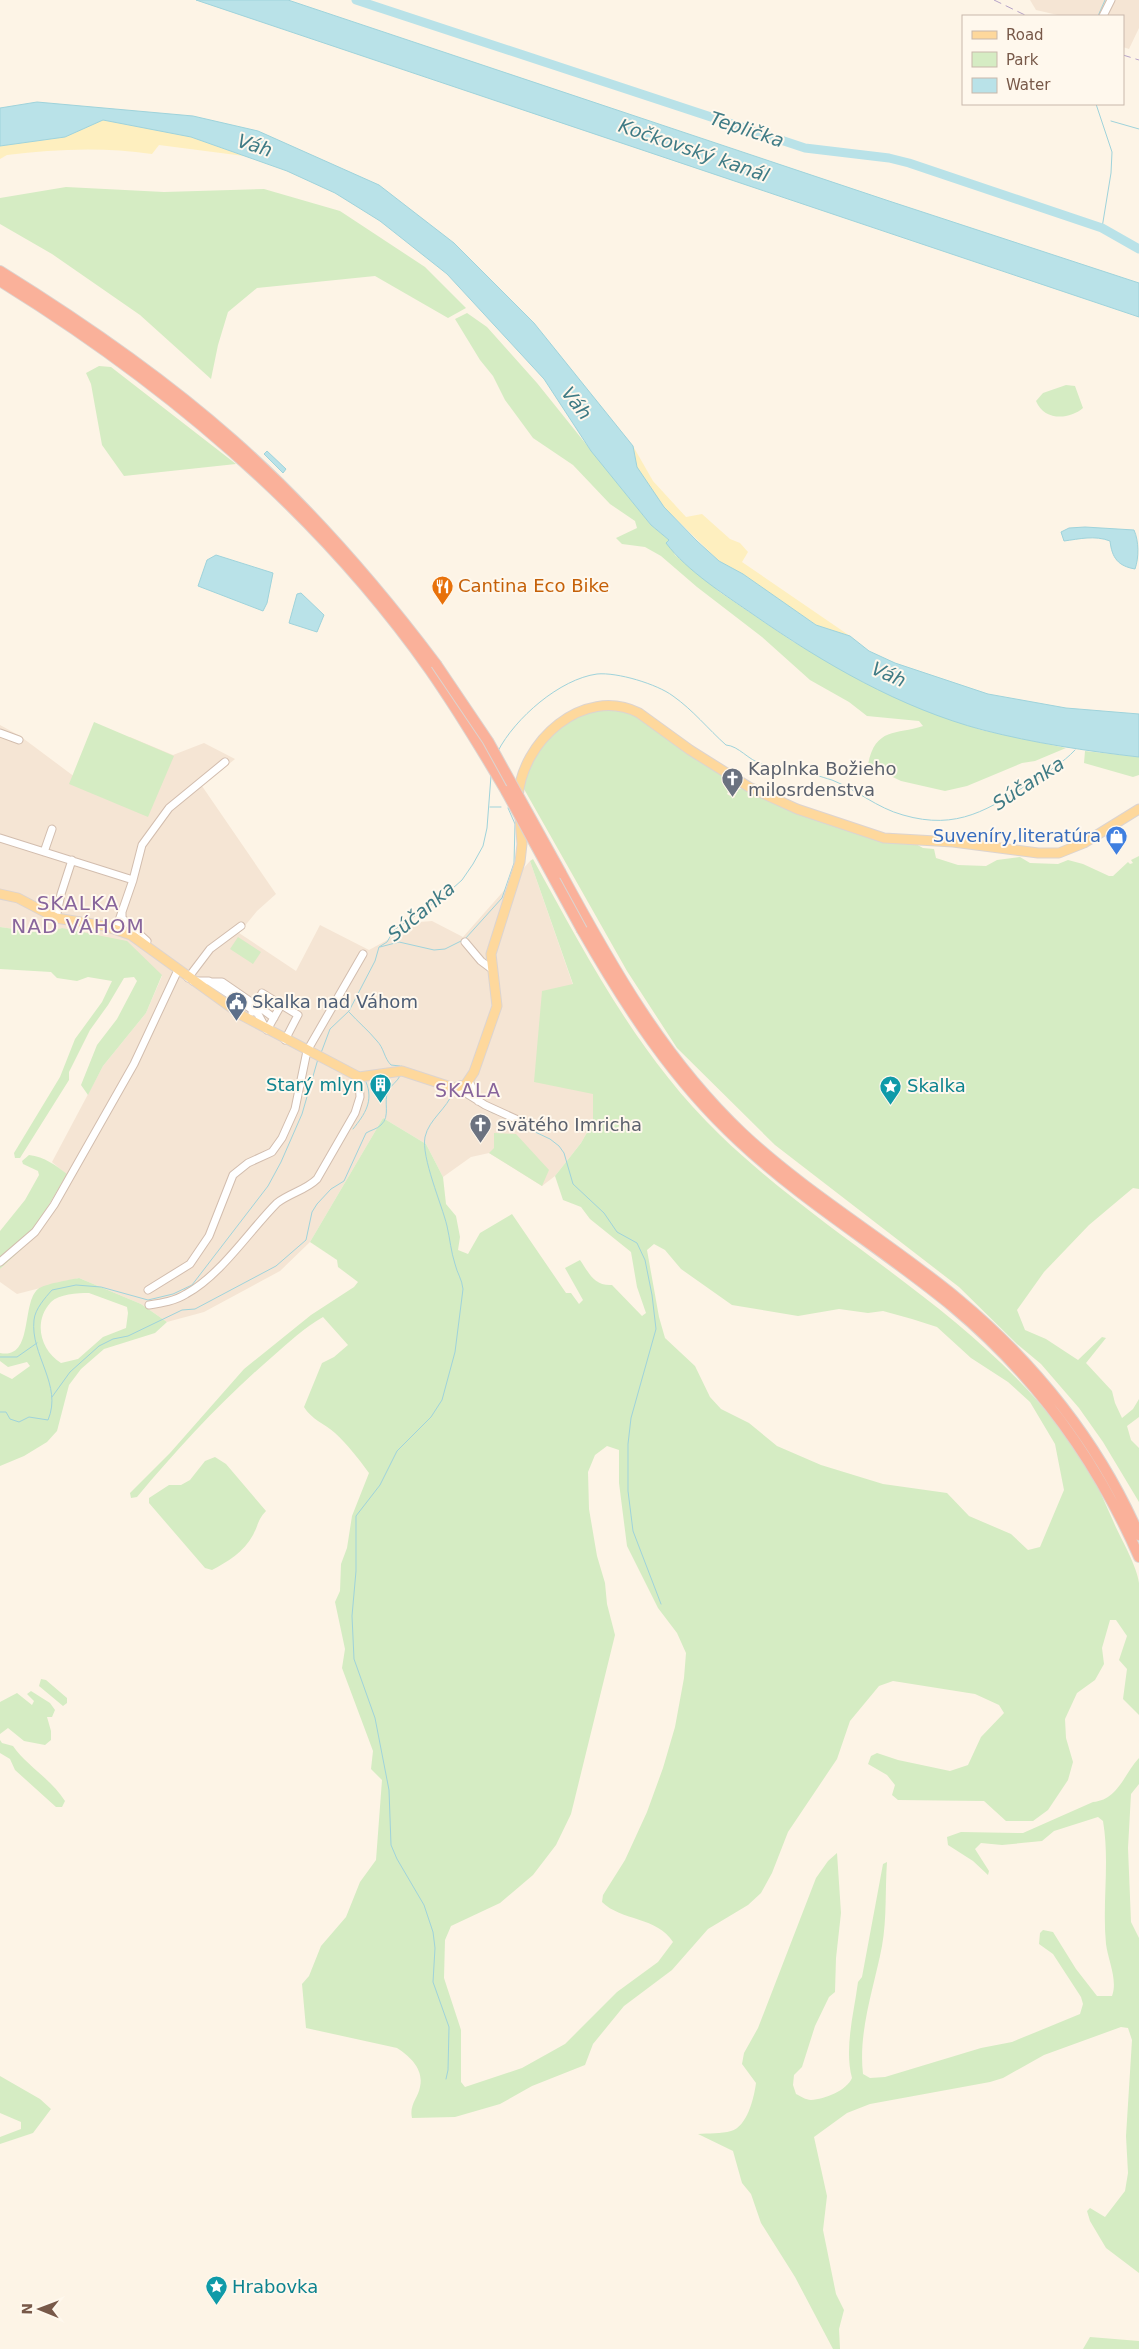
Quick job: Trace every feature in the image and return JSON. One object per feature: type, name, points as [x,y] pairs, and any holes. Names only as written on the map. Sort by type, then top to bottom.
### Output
[{"type":"highway","points":[[0,271],[124,353],[165,383],[233,440],[276,480],[338,543],[398,614],[432,666],[496,774],[605,971],[654,1046],[703,1105],[756,1156],[810,1200],[952,1306],[1022,1372],[1062,1420],[1084,1452],[1115,1504],[1139,1557]]},
{"type":"highway","points":[[0,281],[119,360],[227,446],[263,479],[332,550],[432,666],[488,741],[618,975],[655,1033],[708,1099],[762,1151],[807,1187],[958,1299],[993,1330],[1027,1365],[1083,1434],[1122,1500],[1139,1535]]},
{"type":"main road","points":[[0,894],[18,898],[56,918],[116,929],[145,944],[190,979],[243,1016],[325,1061],[359,1077],[402,1071],[448,1087],[458,1088],[469,1081],[498,1006],[491,954],[522,856],[518,797],[524,774],[530,759],[552,730],[570,716],[588,708],[608,706],[633,710],[709,763],[761,793],[797,809],[884,838],[953,842],[1038,853],[1059,853],[1084,843],[1139,809]]},
{"type":"street","points":[[1104,15],[1111,0]]},
{"type":"street","points":[[0,733],[19,740]]},
{"type":"street","points":[[116,929],[133,880],[142,845],[169,808],[225,762]]},
{"type":"street","points":[[44,852],[52,829]]},
{"type":"street","points":[[0,838],[133,880]]},
{"type":"street","points":[[56,918],[65,877],[72,860]]},
{"type":"street","points":[[122,912],[122,918],[147,941],[145,944]]},
{"type":"street","points":[[241,926],[210,949],[190,979],[222,982],[252,1002],[253,1010],[258,1014],[267,1030]]},
{"type":"street","points":[[465,942],[481,961],[493,970]]},
{"type":"street","points":[[148,1290],[190,1264],[208,1236],[233,1175],[248,1163],[272,1152],[282,1138],[295,1109],[307,1051],[363,954]]},
{"type":"street","points":[[0,1262],[35,1232],[54,1205],[134,1064],[178,970]]},
{"type":"street","points":[[274,1018],[262,1010],[258,1001],[262,994],[280,1006],[298,1014],[286,1040]]},
{"type":"street","points":[[267,1030],[280,1006]]},
{"type":"street","points":[[243,1016],[249,1015],[253,1010]]},
{"type":"street","points":[[149,1305],[178,1298],[206,1280],[277,1203],[286,1196],[310,1185],[317,1179],[355,1113],[360,1098],[359,1077]]},
{"type":"street","points":[[469,1081],[478,1101]]},
{"type":"street","points":[[458,1088],[478,1101],[531,1126]]},
{"type":"shaded area","points":[[1030,0],[1139,0],[1139,28],[1129,49],[1124,47],[1124,15],[1058,15],[1036,10]]},
{"type":"shaded area","points":[[0,725],[20,736],[103,798],[130,737],[173,755],[204,743],[235,759],[202,786],[276,894],[257,911],[239,933],[296,971],[320,925],[369,950],[420,922],[432,921],[463,937],[530,861],[573,985],[593,1093],[593,1122],[581,1143],[555,1176],[542,1186],[489,1153],[471,1157],[443,1177],[426,1144],[383,1118],[310,1242],[280,1271],[204,1312],[167,1322],[141,1304],[79,1278],[17,1294],[0,1282],[0,1269],[24,1247],[67,1175],[52,1162],[103,1066],[146,1013],[162,976],[62,928],[43,933],[0,927]]},
{"type":"green space","points":[[66,187],[164,192],[264,189],[340,211],[425,267],[466,308],[448,318],[375,276],[257,288],[228,312],[218,345],[211,379],[140,315],[52,254],[0,224],[0,198]]},
{"type":"green space","points":[[467,313],[487,327],[537,383],[651,525],[669,540],[675,555],[721,593],[792,641],[865,683],[913,705],[981,730],[1066,748],[1035,761],[1022,763],[967,786],[945,791],[901,781],[868,765],[871,753],[881,738],[896,732],[923,726],[919,721],[867,716],[849,702],[810,680],[762,637],[697,587],[661,556],[645,547],[622,544],[616,538],[637,528],[635,521],[610,504],[573,465],[533,438],[505,400],[493,376],[480,360],[455,319]]},
{"type":"green space","points":[[99,366],[111,367],[236,464],[124,476],[102,445],[91,384],[86,373]]},
{"type":"green space","points":[[1066,385],[1075,386],[1083,408],[1071,415],[1057,417],[1040,408],[1036,401],[1043,393]]},
{"type":"green space","points":[[609,709],[627,712],[642,719],[728,778],[732,783],[727,794],[734,798],[739,789],[744,788],[786,808],[827,822],[914,843],[923,848],[934,849],[936,858],[958,865],[986,866],[997,860],[1020,857],[1030,863],[1058,864],[1068,860],[1113,876],[1128,862],[1130,864],[1133,863],[1131,860],[1139,856],[1139,1189],[1133,1188],[1089,1225],[1044,1272],[1017,1310],[1025,1330],[1046,1339],[1078,1360],[1102,1337],[1106,1338],[1086,1363],[1112,1391],[1122,1418],[1133,1409],[1139,1399],[1139,1417],[1127,1426],[1131,1440],[1139,1448],[1139,1502],[1103,1442],[1079,1408],[1041,1364],[1017,1344],[959,1287],[775,1145],[677,1048],[627,971],[524,789],[528,767],[552,734],[580,713]]},
{"type":"green space","points":[[94,722],[174,756],[148,817],[69,784]]},
{"type":"green space","points":[[1085,751],[1139,757],[1139,775],[1133,777],[1084,763]]},
{"type":"green space","points":[[533,859],[595,969],[639,1039],[691,1105],[720,1135],[767,1177],[920,1294],[969,1334],[1015,1377],[1057,1425],[1096,1483],[1138,1576],[1139,1715],[1123,1699],[1127,1669],[1119,1660],[1127,1636],[1116,1620],[1110,1620],[1102,1648],[1104,1664],[1095,1680],[1077,1693],[1065,1719],[1066,1738],[1073,1762],[1068,1780],[1048,1810],[1033,1821],[1006,1821],[984,1801],[898,1800],[892,1795],[895,1785],[887,1775],[868,1764],[871,1756],[877,1753],[898,1760],[950,1771],[968,1765],[981,1737],[1004,1713],[999,1705],[975,1694],[893,1681],[879,1686],[850,1721],[837,1759],[788,1832],[772,1873],[761,1893],[748,1905],[708,1929],[672,1970],[624,2006],[593,2044],[585,2065],[532,2086],[500,2104],[455,2117],[412,2118],[411,2113],[421,2081],[415,2064],[397,2048],[306,2028],[302,1984],[309,1976],[321,1946],[346,1917],[360,1882],[376,1860],[382,1780],[371,1769],[373,1751],[342,1668],[345,1649],[335,1602],[340,1591],[341,1564],[347,1548],[352,1516],[369,1473],[340,1438],[310,1415],[304,1407],[322,1363],[334,1357],[348,1345],[323,1317],[316,1321],[236,1390],[185,1442],[137,1497],[131,1498],[130,1493],[170,1453],[244,1369],[311,1315],[354,1287],[358,1282],[338,1267],[337,1260],[310,1242],[383,1118],[426,1144],[443,1177],[446,1204],[456,1216],[460,1237],[458,1250],[468,1254],[480,1233],[512,1214],[566,1293],[571,1293],[579,1304],[583,1300],[565,1268],[580,1260],[596,1281],[612,1285],[642,1316],[646,1313],[637,1287],[631,1252],[590,1219],[581,1207],[563,1200],[555,1176],[581,1143],[593,1122],[593,1094],[534,1082],[542,991],[573,984],[530,861]],"holes":[[[654,1244],[665,1250],[681,1269],[732,1305],[798,1316],[839,1309],[868,1313],[883,1311],[912,1319],[937,1327],[971,1358],[1008,1382],[1030,1402],[1055,1444],[1064,1490],[1040,1547],[1028,1550],[1011,1534],[969,1516],[947,1493],[883,1484],[821,1465],[777,1446],[749,1423],[721,1409],[710,1397],[695,1366],[665,1338],[659,1317],[647,1250]],[[607,1446],[619,1450],[619,1483],[627,1546],[658,1608],[677,1633],[686,1653],[684,1678],[675,1727],[663,1768],[647,1812],[625,1860],[603,1895],[602,1902],[619,1913],[658,1928],[673,1942],[658,1962],[617,1992],[565,2044],[522,2068],[465,2087],[461,2082],[461,2030],[444,1978],[445,1940],[451,1926],[500,1903],[533,1875],[556,1845],[571,1814],[615,1635],[607,1604],[605,1583],[597,1556],[589,1509],[588,1472],[595,1455]]]},
{"type":"green space","points":[[0,927],[43,933],[62,928],[127,941],[162,975],[146,1013],[103,1066],[88,1095],[81,1085],[97,1045],[117,1019],[137,981],[134,977],[124,978],[90,1030],[69,1072],[69,1080],[20,1158],[15,1158],[14,1153],[60,1077],[75,1039],[102,1002],[112,981],[88,977],[77,981],[57,978],[51,972],[0,969]]},
{"type":"green space","points":[[238,937],[261,952],[253,964],[230,949]]},
{"type":"green space","points":[[494,1133],[516,1134],[549,1170],[542,1186],[489,1153],[494,1148]]},
{"type":"green space","points":[[29,1155],[45,1160],[67,1174],[24,1247],[0,1269],[0,1231],[25,1200],[39,1175],[38,1171],[23,1164],[22,1161]]},
{"type":"green space","points":[[79,1278],[141,1304],[167,1322],[155,1333],[104,1349],[81,1369],[69,1385],[57,1431],[47,1442],[24,1456],[0,1466],[0,1373],[12,1379],[30,1366],[27,1362],[8,1367],[0,1361],[0,1353],[11,1353],[18,1348],[22,1340],[33,1296],[38,1289]],"holes":[[[89,1293],[127,1307],[126,1328],[103,1337],[78,1359],[61,1363],[48,1351],[44,1343],[41,1335],[42,1318],[45,1310],[54,1299],[74,1294]]]},
{"type":"green space","points":[[215,1457],[226,1464],[266,1511],[245,1547],[229,1560],[212,1570],[205,1568],[149,1503],[149,1498],[169,1485],[181,1485],[190,1480],[205,1461]]},
{"type":"green space","points":[[41,1679],[46,1680],[67,1698],[67,1703],[63,1706],[39,1686]]},
{"type":"green space","points":[[31,1691],[50,1703],[55,1710],[52,1717],[47,1717],[51,1731],[51,1740],[45,1745],[24,1741],[8,1728],[0,1734],[0,1702],[17,1693],[32,1705],[34,1701],[27,1694]]},
{"type":"green space","points":[[0,1740],[2,1743],[13,1746],[53,1786],[65,1801],[62,1807],[56,1807],[15,1770],[10,1759],[0,1753]]},
{"type":"green space","points":[[1139,1758],[1139,1784],[1131,1794],[1128,1848],[1131,1922],[1139,1938],[1139,2273],[1106,2248],[1090,2221],[1087,2211],[1090,2208],[1105,2217],[1125,2191],[1128,2173],[1126,2136],[1132,2040],[1128,2028],[1121,2027],[1044,2055],[1003,2078],[990,2082],[870,2104],[847,2113],[814,2137],[827,2196],[823,2230],[836,2294],[844,2310],[839,2329],[840,2349],[833,2349],[795,2277],[761,2223],[751,2194],[742,2183],[733,2151],[698,2134],[731,2131],[741,2124],[749,2111],[756,2083],[742,2064],[744,2053],[758,2028],[816,1878],[828,1861],[837,1853],[841,1913],[836,1958],[835,1992],[829,1997],[815,2026],[802,2067],[794,2075],[793,2085],[796,2094],[811,2100],[834,2094],[845,2087],[852,2078],[849,2043],[852,2018],[858,1982],[862,1977],[883,1864],[887,1862],[884,1936],[865,2026],[862,2058],[863,2074],[870,2078],[885,2077],[981,2048],[1012,2042],[1080,2014],[1083,2004],[1081,1997],[1053,1954],[1039,1944],[1040,1933],[1043,1930],[1053,1932],[1076,1969],[1097,1996],[1112,1996],[1114,1983],[1105,1929],[1106,1852],[1103,1821],[1098,1817],[1054,1831],[1042,1841],[1002,1845],[981,1843],[975,1849],[989,1871],[988,1875],[973,1861],[948,1845],[947,1837],[961,1832],[1023,1833],[1093,1802],[1109,1797]]},
{"type":"green space","points":[[0,2076],[40,2099],[51,2109],[33,2133],[0,2144],[0,2137],[21,2129],[21,2122],[0,2113]]},
{"type":"green space","points":[[1090,2337],[1139,2341],[1139,2349],[1083,2349]]},
{"type":"sand","points":[[103,120],[191,137],[244,156],[159,145],[152,154],[116,150],[61,150],[7,155],[0,159],[0,146],[65,137]]},
{"type":"sand","points":[[633,446],[653,481],[686,517],[702,514],[730,539],[740,543],[748,552],[742,562],[850,636],[816,625],[743,574],[719,561],[664,507],[636,467]]},
{"type":"water","name":"Kočkovský kanál","points":[[196,0],[288,0],[1139,283],[1139,317]]},
{"type":"water","name":"Váh","points":[[37,102],[193,116],[258,131],[379,185],[454,243],[534,323],[633,446],[637,467],[664,507],[719,561],[743,574],[816,625],[850,636],[869,651],[895,663],[988,694],[1066,708],[1139,714],[1139,757],[1021,739],[952,721],[892,697],[835,667],[780,633],[707,582],[685,563],[666,543],[669,540],[651,525],[591,451],[544,379],[447,274],[380,221],[335,193],[287,171],[191,137],[103,120],[65,137],[0,146],[0,108]]},
{"type":"water","points":[[267,451],[286,469],[283,473],[264,454]]},
{"type":"water","points":[[1069,528],[1134,530],[1138,550],[1135,569],[1124,566],[1114,557],[1110,541],[1093,538],[1064,541],[1061,532]]},
{"type":"water","points":[[216,555],[273,573],[267,603],[263,611],[198,586],[207,560]]},
{"type":"water","points":[[301,593],[324,615],[317,632],[289,623],[297,594]]},
{"type":"waterway","name":"Teplička","points":[[356,0],[805,148],[889,158],[909,163],[1102,228],[1139,249]]},
{"type":"waterway","points":[[1098,15],[1105,0]]},
{"type":"waterway","points":[[1096,105],[1112,152],[1111,173],[1102,228]]},
{"type":"waterway","points":[[1111,121],[1139,129]]},
{"type":"waterway","name":"Súčanka","points":[[498,751],[515,726],[540,702],[568,684],[583,677],[597,674],[615,675],[657,687],[687,707],[726,745],[735,748],[757,762],[832,780],[884,808],[903,815],[923,819],[957,819],[987,808],[1049,771],[1075,750]]},
{"type":"waterway","name":"Súčanka","points":[[321,1053],[330,1029],[349,1011],[375,961],[379,947],[387,942],[394,930],[443,897],[462,880],[473,864],[483,846],[487,828],[491,776]]},
{"type":"waterway","points":[[490,807],[501,807]]},
{"type":"waterway","points":[[380,947],[399,942],[434,950],[445,949],[465,939],[502,898],[514,863],[515,824],[508,808]]},
{"type":"waterway","points":[[349,1012],[379,1044],[391,1065],[400,1066],[400,1068]]},
{"type":"waterway","name":"Súčanka","points":[[0,1412],[6,1412],[10,1419],[19,1422],[29,1417],[48,1420],[52,1407],[52,1395],[34,1333],[34,1320],[38,1308],[52,1290],[76,1285],[101,1287],[148,1300],[173,1294],[192,1285],[268,1186],[281,1162],[302,1114],[318,1059]]},
{"type":"waterway","points":[[401,1066],[409,1069]]},
{"type":"waterway","points":[[52,1397],[70,1372],[99,1346],[113,1339],[128,1336],[182,1310],[195,1309],[276,1266],[306,1240],[312,1212],[331,1189],[344,1181],[366,1133],[378,1128],[384,1121],[388,1091],[400,1076]]},
{"type":"waterway","points":[[353,1129],[369,1101],[366,1082]]},
{"type":"waterway","points":[[446,2079],[449,2027],[433,1982],[435,1948],[433,1932],[424,1905],[391,1845],[389,1790],[375,1718],[354,1659],[352,1616],[356,1571],[356,1516],[380,1485],[397,1451],[431,1417],[442,1400],[455,1352],[463,1289],[462,1282],[456,1267],[447,1226],[429,1168],[425,1146],[425,1137],[430,1125],[447,1104],[453,1092]]},
{"type":"waterway","points":[[457,1093],[472,1101]]},
{"type":"waterway","points":[[480,1106],[493,1113]]},
{"type":"waterway","points":[[533,1131],[550,1139],[559,1146],[564,1153],[573,1184],[604,1213],[617,1232],[637,1243],[645,1260],[656,1329],[631,1418],[628,1444],[628,1491],[633,1531],[661,1604]]},
{"type":"waterway","points":[[0,1357],[17,1357],[37,1343]]},
{"type":"railway","points":[[994,0],[1025,15]]},
{"type":"railway","points":[[1124,55],[1139,60]]},
{"type":"place","name":"Cantina Eco Bike","points":[[442,605]]},
{"type":"place","name":"Kaplnka Božieho milosrdenstva","points":[[732,798]]},
{"type":"place","name":"Suveníry,literatúra","points":[[1117,855]]},
{"type":"place","name":"Skalka nad Váhom","points":[[236,1021]]},
{"type":"place","name":"Starý mlyn","points":[[380,1104]]},
{"type":"place","name":"Skalka","points":[[891,1105]]},
{"type":"place","name":"svätého Imricha","points":[[481,1144]]},
{"type":"place","name":"Hrabovka","points":[[216,2306]]},
{"type":"district","name":"SKALKA NAD VÁHOM","points":[[78,914]]},
{"type":"district","name":"SKALA","points":[[468,1090]]}]
